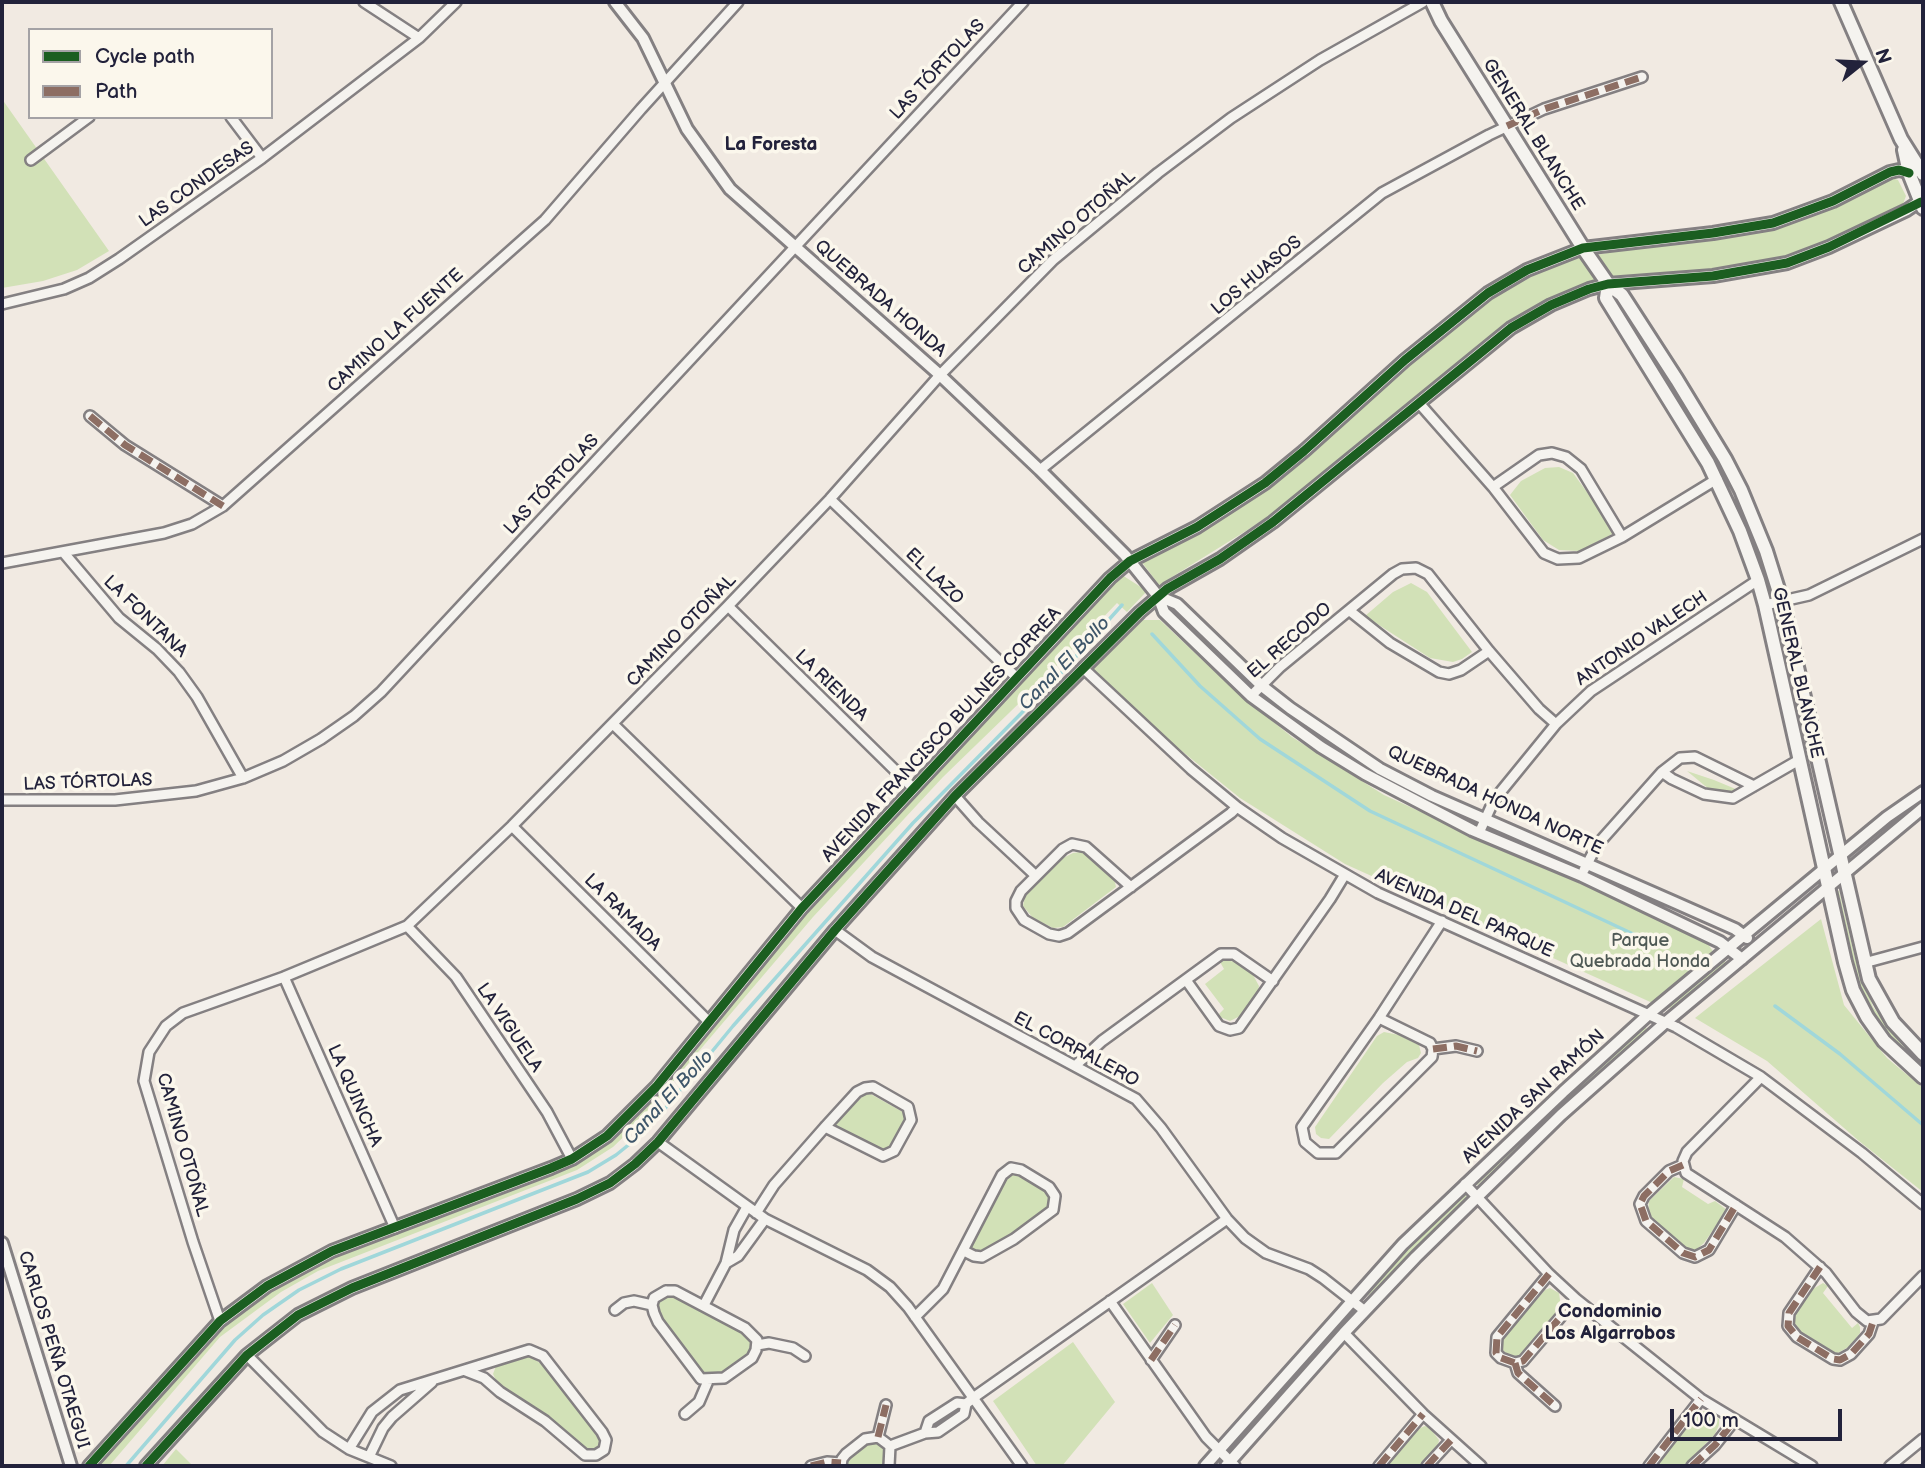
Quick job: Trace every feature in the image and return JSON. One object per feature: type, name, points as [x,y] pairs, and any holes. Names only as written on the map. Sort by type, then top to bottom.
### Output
[{"type":"main road","name":"GENERAL BLANCHE","points":[[1432,2],[1583,248],[1608,285],[1622,295],[1690,402],[1725,459],[1755,523],[1782,602],[1864,963],[1884,1009],[1901,1032],[1923,1054]]},
{"type":"main road","points":[[1841,2],[1901,139],[1923,174]]},
{"type":"main road","points":[[1901,139],[1909,173],[1922,203]]},
{"type":"main road","name":"GENERAL BLANCHE","points":[[1608,285],[1606,298],[1685,422],[1717,480],[1758,580],[1828,889],[1849,976],[1859,1004],[1884,1041],[1923,1077]]},
{"type":"main road","points":[[1651,367],[1664,375],[1680,397],[1690,402]]},
{"type":"main road","points":[[1685,422],[1696,427],[1712,451],[1725,459]]},
{"type":"street","points":[[365,2],[419,38]]},
{"type":"street","name":"LAS CONDESAS","points":[[2,304],[64,289],[89,278],[119,259],[262,158],[419,38],[456,2]]},
{"type":"street","name":"QUEBRADA HONDA","points":[[615,2],[643,38],[687,129],[730,189],[940,375],[1040,470],[1130,561],[1158,596]]},
{"type":"street","name":"CAMINO LA FUENTE","points":[[2,563],[179,530],[223,506],[545,220],[738,2]]},
{"type":"street","name":"LAS TÓRTOLAS","points":[[2,800],[115,800],[172,796],[243,778],[283,761],[354,716],[381,692],[1023,2]]},
{"type":"street","name":"CAMINO OTOÑAL","points":[[220,1321],[144,1081],[146,1061],[158,1034],[174,1018],[184,1013],[284,977],[407,926],[512,825],[728,606],[830,499],[940,375],[1053,260],[1158,173],[1275,89],[1365,33],[1423,2]]},
{"type":"street","name":"LOS HUASOS","points":[[1040,470],[1382,193],[1544,109],[1642,77]]},
{"type":"street","points":[[31,160],[86,119]]},
{"type":"street","points":[[233,119],[262,158]]},
{"type":"street","name":"AVENIDA FRANCISCO BULNES CORREA","points":[[89,1466],[220,1321],[267,1286],[312,1261],[572,1159],[623,1122],[656,1087],[802,908],[912,787],[1110,578],[1130,561],[1197,527],[1265,483],[1405,360],[1488,293],[1527,270],[1583,248],[1773,223],[1833,201],[1890,172],[1899,170],[1923,174]]},
{"type":"street","points":[[146,1466],[247,1355],[281,1326],[334,1296],[594,1192],[623,1174],[658,1142],[835,929],[955,796],[1158,596],[1220,559],[1273,522],[1493,341],[1530,317],[1573,296],[1608,285],[1713,276],[1787,263],[1829,247],[1922,203]]},
{"type":"street","points":[[1419,403],[1493,486],[1544,553],[1566,560],[1579,558],[1622,537],[1717,480]]},
{"type":"street","points":[[90,416],[125,445],[223,506]]},
{"type":"street","points":[[1493,486],[1539,455],[1552,453],[1566,457],[1581,469],[1622,537]]},
{"type":"street","name":"EL LAZO","points":[[830,499],[1016,677]]},
{"type":"street","points":[[1765,605],[1809,595],[1923,539]]},
{"type":"street","name":"LA FONTANA","points":[[64,553],[93,591],[119,618],[157,649],[179,672],[197,697],[243,778]]},
{"type":"street","name":"EL RECODO","points":[[1251,696],[1280,667],[1397,571],[1416,568],[1428,574],[1489,651],[1539,709],[1556,724]]},
{"type":"street","name":"ANTONIO VALECH","points":[[1479,833],[1494,800],[1556,724],[1591,691],[1758,580]]},
{"type":"street","name":"QUEBRADA HONDA NORTE","points":[[1158,596],[1177,604],[1262,685],[1319,730],[1380,768],[1432,796],[1745,935],[1756,948]]},
{"type":"street","name":"QUEBRADA HONDA NORTE","points":[[1158,596],[1164,612],[1251,696],[1321,747],[1365,774],[1479,833],[1582,876],[1730,948],[1742,959]]},
{"type":"street","name":"LA RIENDA","points":[[728,606],[912,787]]},
{"type":"street","name":"EL RECODO","points":[[1350,611],[1390,643],[1439,672],[1449,674],[1461,670],[1489,651]]},
{"type":"street","name":"AVENIDA DEL PARQUE","points":[[1083,668],[1191,769],[1237,807],[1282,838],[1344,876],[1666,1022],[1760,1077],[1862,1153],[1923,1204]]},
{"type":"street","points":[[613,724],[802,908]]},
{"type":"street","points":[[1582,876],[1597,845],[1662,772],[1680,758],[1695,757],[1754,786]]},
{"type":"street","points":[[1662,772],[1693,789],[1720,798],[1733,798],[1799,760]]},
{"type":"street","name":"AVENIDA SAN RAMÓN","points":[[1205,1466],[1352,1299],[1403,1244],[1465,1184],[1649,1014],[1886,817],[1923,792]]},
{"type":"street","points":[[955,796],[978,822],[1036,876]]},
{"type":"street","points":[[1131,887],[1078,843],[1066,846],[1018,895],[1017,911],[1024,920],[1052,935],[1072,932],[1237,807]]},
{"type":"street","name":"AVENIDA SAN RAMÓN","points":[[1231,1465],[1344,1333],[1476,1196],[1561,1115],[1666,1022],[1923,808]]},
{"type":"street","name":"LA RAMADA","points":[[512,825],[709,1023]]},
{"type":"street","points":[[1186,980],[1217,1024],[1230,1030],[1241,1026],[1344,876]]},
{"type":"street","points":[[1379,1018],[1430,1043],[1433,1049],[1430,1060],[1336,1153],[1324,1154],[1312,1150],[1305,1142],[1302,1127],[1379,1018],[1442,922]]},
{"type":"street","name":"LA VIGUELA","points":[[407,926],[456,977],[547,1112],[572,1159]]},
{"type":"street","name":"EL CORRALERO","points":[[835,929],[890,967],[1121,1090],[1147,1110],[1227,1219],[1256,1247],[1278,1259],[1309,1269],[1365,1311]]},
{"type":"street","points":[[1864,963],[1923,947]]},
{"type":"street","points":[[1075,1066],[1102,1041],[1219,955],[1229,952],[1273,981]]},
{"type":"street","name":"LA QUINCHA","points":[[284,977],[395,1228]]},
{"type":"street","points":[[1433,1049],[1456,1046],[1477,1051]]},
{"type":"street","points":[[1760,1077],[1687,1152],[1683,1165],[1692,1178],[1785,1237],[1820,1267],[1860,1317],[1873,1322],[1881,1320],[1923,1276]]},
{"type":"street","points":[[756,1213],[774,1185],[825,1127],[857,1092],[865,1087],[873,1087],[908,1107],[911,1120],[894,1151],[883,1156],[825,1127]]},
{"type":"street","points":[[658,1142],[765,1219],[867,1270],[890,1287],[915,1317],[970,1401],[1023,1466]]},
{"type":"street","points":[[1683,1165],[1669,1171],[1644,1196],[1640,1204],[1646,1221],[1683,1253],[1695,1257],[1709,1250],[1737,1205]]},
{"type":"street","points":[[915,1317],[943,1289],[1002,1175],[1011,1168],[1021,1170],[1049,1187],[1055,1196],[1053,1210],[1014,1239],[982,1257],[964,1251]]},
{"type":"street","points":[[1465,1184],[1576,1299],[1700,1399],[1812,1466]]},
{"type":"street","points":[[704,1305],[726,1263],[734,1230],[747,1207]]},
{"type":"street","points":[[726,1263],[738,1256],[765,1219]]},
{"type":"street","points":[[890,1446],[925,1433],[929,1421],[957,1403],[970,1401],[1227,1219]]},
{"type":"street","name":"CARLOS PEÑA OTAEGUI","points":[[2,1243],[71,1466]]},
{"type":"street","points":[[1820,1267],[1789,1313],[1788,1326],[1794,1334],[1833,1359],[1840,1360],[1851,1354],[1869,1334],[1873,1322]]},
{"type":"street","points":[[1549,1274],[1497,1338],[1496,1353],[1508,1363],[1522,1360],[1576,1299]]},
{"type":"street","points":[[666,1291],[675,1291],[704,1305],[745,1328],[754,1335],[757,1345],[752,1358],[724,1378],[708,1381],[701,1379],[658,1322],[652,1305],[654,1298],[666,1291]]},
{"type":"street","points":[[615,1310],[624,1303],[634,1301],[652,1305]]},
{"type":"street","points":[[1110,1301],[1206,1437],[1231,1465]]},
{"type":"street","points":[[1151,1360],[1175,1325]]},
{"type":"street","points":[[1344,1333],[1423,1414],[1481,1466]]},
{"type":"street","points":[[757,1345],[769,1343],[793,1348],[805,1356]]},
{"type":"street","points":[[349,1449],[372,1412],[411,1385],[532,1350],[541,1354],[604,1434],[604,1450],[594,1456],[582,1453],[545,1422],[480,1375],[466,1370]]},
{"type":"street","points":[[247,1355],[311,1422],[349,1449],[391,1466]]},
{"type":"street","points":[[492,1386],[488,1375],[494,1361]]},
{"type":"street","points":[[1515,1363],[1518,1373],[1555,1406]]},
{"type":"street","points":[[369,1457],[391,1417],[435,1380]]},
{"type":"street","points":[[685,1414],[699,1402],[708,1381]]},
{"type":"street","points":[[1649,1466],[1700,1399]]},
{"type":"street","points":[[878,1437],[886,1405]]},
{"type":"street","points":[[1379,1466],[1423,1414]]},
{"type":"street","points":[[1692,1466],[1715,1446],[1734,1421]]},
{"type":"street","points":[[811,1466],[827,1462],[841,1465],[846,1454],[871,1437],[878,1437],[890,1446]]},
{"type":"street","points":[[1890,1466],[1923,1439]]},
{"type":"street","points":[[1427,1466],[1451,1440]]},
{"type":"street","points":[[889,1466],[890,1446]]},
{"type":"green space","points":[[2,99],[109,251],[77,270],[43,281],[2,288]]},
{"type":"green space","points":[[1892,178],[1898,180],[1906,196],[1903,204],[1797,254],[1760,263],[1580,285],[1512,319],[1296,498],[1249,529],[1159,585],[1141,561],[1249,501],[1309,457],[1410,363],[1491,296],[1540,267],[1582,255],[1780,228],[1838,206]]},
{"type":"green space","points":[[1559,467],[1573,473],[1616,532],[1579,551],[1559,550],[1543,540],[1510,495],[1521,481],[1545,468]]},
{"type":"green space","points":[[1122,575],[1147,591],[1127,612],[1117,603],[1043,680],[943,777],[813,917],[636,1125],[613,1147],[577,1170],[318,1271],[281,1292],[220,1337],[109,1466],[98,1464],[225,1319],[293,1273],[353,1244],[552,1175],[575,1164],[624,1123],[803,909]]},
{"type":"green space","points":[[1411,583],[1427,592],[1472,652],[1453,662],[1430,658],[1365,616],[1393,592]]},
{"type":"green space","name":"Parque Quebrada Honda","points":[[1143,620],[1160,620],[1233,689],[1292,737],[1384,795],[1502,849],[1663,917],[1704,938],[1714,953],[1657,1005],[1345,864],[1240,798],[1173,744],[1092,670]]},
{"type":"green space","points":[[1687,771],[1738,790],[1733,794],[1710,790]]},
{"type":"green space","points":[[1081,852],[1114,878],[1116,887],[1063,927],[1053,928],[1033,918],[1023,906],[1025,896],[1063,858]]},
{"type":"green space","points":[[1834,890],[1839,891],[1854,954],[1873,1007],[1902,1045],[1923,1062],[1923,1068],[1894,1042],[1864,1001],[1851,961]]},
{"type":"green space","name":"Parque Quebrada Honda","points":[[1821,919],[1844,1005],[1887,1058],[1923,1088],[1923,1192],[1859,1141],[1767,1061],[1695,1018]]},
{"type":"green space","points":[[1725,960],[1726,965],[1676,1007],[1669,1007],[1700,979]]},
{"type":"green space","points":[[1220,962],[1235,962],[1252,973],[1259,986],[1240,1016],[1230,1021],[1220,1017],[1219,1014],[1224,1009],[1205,984],[1224,969]]},
{"type":"green space","points":[[1646,1027],[1647,1031],[1569,1099],[1478,1185],[1473,1184],[1585,1077]]},
{"type":"green space","points":[[1384,1032],[1399,1035],[1419,1045],[1421,1053],[1383,1083],[1329,1139],[1321,1138],[1316,1134],[1315,1127],[1377,1036]]},
{"type":"green space","points":[[867,1092],[903,1112],[908,1126],[886,1153],[831,1128]]},
{"type":"green space","points":[[1021,1171],[1054,1195],[1047,1211],[1014,1236],[981,1253],[969,1251],[1004,1174]]},
{"type":"green space","points":[[1674,1177],[1684,1179],[1682,1187],[1708,1204],[1715,1201],[1727,1210],[1697,1249],[1684,1247],[1652,1218],[1648,1211],[1649,1201]]},
{"type":"green space","points":[[1462,1193],[1467,1195],[1466,1198],[1368,1296],[1370,1288]]},
{"type":"green space","points":[[1152,1283],[1173,1315],[1150,1343],[1123,1304]]},
{"type":"green space","points":[[1823,1283],[1828,1286],[1823,1293],[1852,1328],[1858,1323],[1860,1327],[1860,1333],[1850,1346],[1838,1353],[1803,1334],[1794,1323],[1796,1313],[1813,1289]]},
{"type":"green space","name":"Condominio Los Algarrobos","points":[[1550,1288],[1559,1293],[1561,1307],[1518,1358],[1510,1358],[1500,1347],[1499,1341],[1545,1290]]},
{"type":"green space","points":[[670,1296],[704,1310],[753,1341],[751,1357],[718,1378],[702,1376],[657,1312],[656,1302]]},
{"type":"green space","points":[[1352,1309],[1354,1314],[1230,1451],[1229,1445]]},
{"type":"green space","points":[[1073,1342],[1115,1402],[1062,1466],[1037,1466],[993,1401]]},
{"type":"green space","points":[[519,1356],[530,1356],[544,1366],[600,1438],[599,1447],[590,1451],[583,1448],[548,1417],[498,1384],[493,1374],[496,1366]]},
{"type":"green space","points":[[1704,1411],[1719,1419],[1715,1434],[1684,1466],[1656,1466],[1696,1416]]},
{"type":"green space","points":[[1429,1427],[1439,1440],[1421,1466],[1386,1466],[1420,1428]]},
{"type":"green space","points":[[876,1441],[885,1454],[882,1466],[846,1466],[851,1455]]},
{"type":"green space","points":[[176,1449],[193,1466],[162,1466]]},
{"type":"waterway","name":"Canal El Bollo","points":[[126,1466],[235,1340],[263,1315],[299,1290],[341,1269],[588,1172],[637,1138],[913,823],[1063,671],[1122,605]]},
{"type":"waterway","points":[[1152,634],[1200,686],[1260,739],[1370,811],[1661,947]]},
{"type":"waterway","points":[[1775,1006],[1840,1054],[1923,1125]]},
{"type":"marked path","points":[[1507,126],[1544,109],[1642,77]]},
{"type":"marked path","points":[[90,416],[125,445],[223,506]]},
{"type":"marked path","points":[[1433,1049],[1456,1046],[1477,1051]]},
{"type":"marked path","points":[[1683,1165],[1669,1171],[1644,1196],[1640,1204],[1646,1221],[1683,1253],[1695,1257],[1709,1250],[1736,1205]]},
{"type":"marked path","points":[[1820,1267],[1789,1313],[1788,1326],[1797,1337],[1833,1359],[1840,1360],[1851,1354],[1869,1334],[1873,1322]]},
{"type":"marked path","points":[[1549,1274],[1497,1337],[1496,1353],[1501,1358],[1515,1363],[1523,1361],[1576,1299]]},
{"type":"marked path","points":[[1151,1360],[1175,1325]]},
{"type":"marked path","points":[[1515,1363],[1518,1373],[1555,1406]]},
{"type":"marked path","points":[[1649,1466],[1701,1399]]},
{"type":"marked path","points":[[878,1437],[886,1405]]},
{"type":"marked path","points":[[1379,1466],[1423,1414]]},
{"type":"marked path","points":[[1692,1466],[1715,1445],[1734,1421]]},
{"type":"marked path","points":[[1427,1466],[1451,1440]]},
{"type":"marked path","points":[[811,1466],[827,1462],[841,1463]]},
{"type":"cycle path","points":[[89,1466],[220,1321],[267,1286],[332,1251],[572,1159],[607,1136],[656,1087],[802,908],[1110,578],[1130,561],[1197,527],[1265,483],[1405,360],[1488,293],[1527,270],[1583,248],[1773,223],[1833,201],[1890,172],[1899,170],[1909,173]]},
{"type":"cycle path","points":[[146,1466],[247,1355],[298,1315],[352,1288],[577,1199],[610,1183],[635,1164],[658,1142],[835,930],[955,796],[1140,612],[1167,589],[1220,559],[1273,522],[1511,328],[1551,305],[1608,284],[1713,276],[1787,263],[1829,247],[1921,202]]},
{"type":"district","name":"La Foresta","points":[[771,145]]},
{"type":"district","name":"Condominio Los Algarrobos","points":[[1610,1323]]}]
